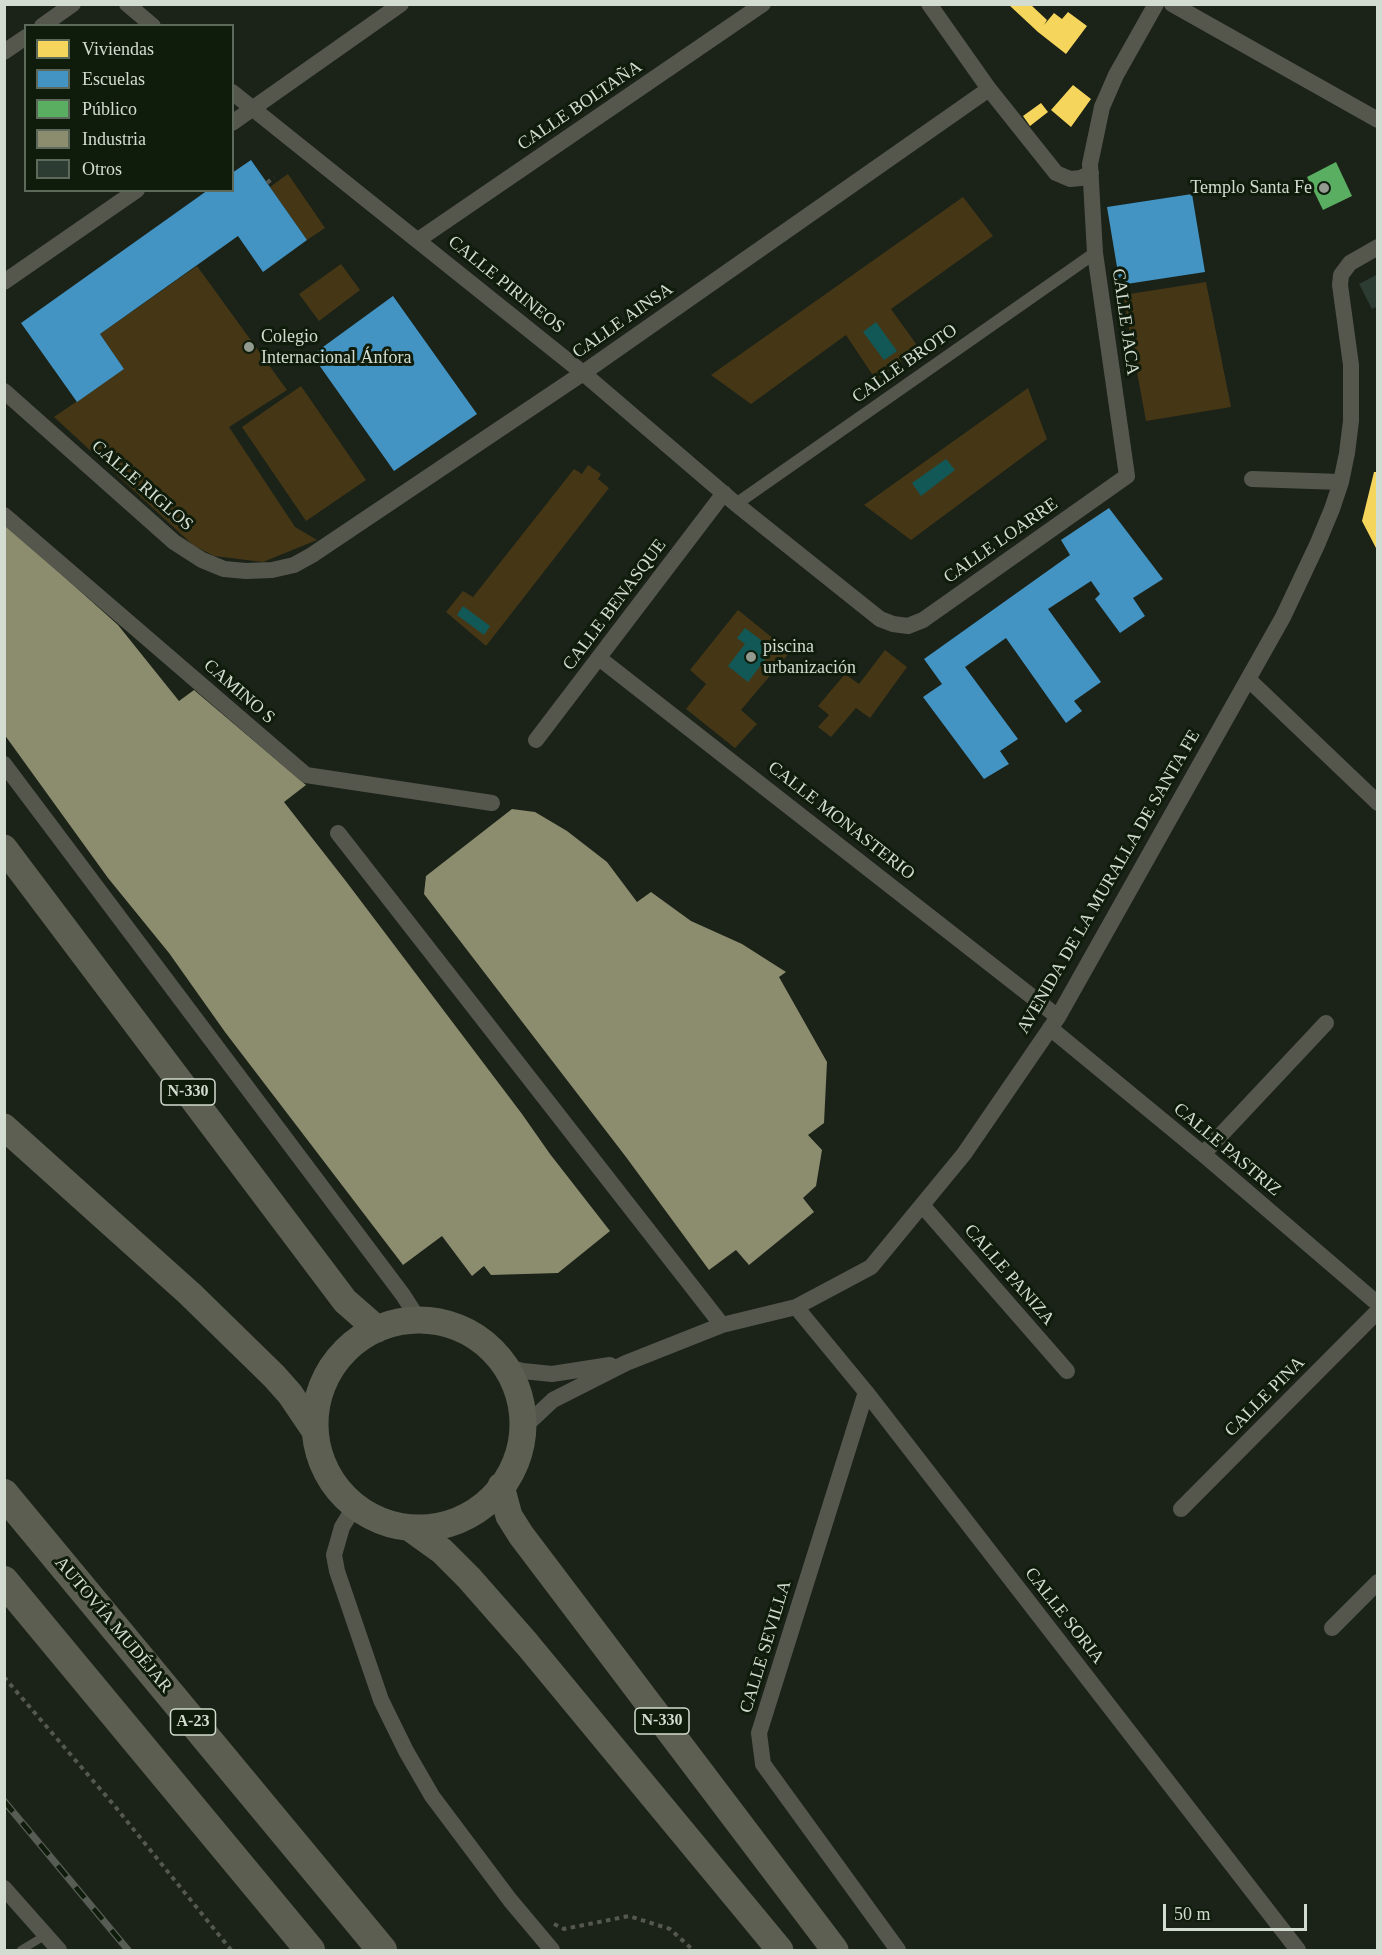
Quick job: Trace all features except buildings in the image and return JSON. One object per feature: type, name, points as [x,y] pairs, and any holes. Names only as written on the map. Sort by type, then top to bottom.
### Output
[{"type":"highway","name":"N-330","points":[[4,848],[345,1301],[377,1329]]},
{"type":"highway","name":"N-330","points":[[4,1127],[190,1294],[266,1368],[290,1394],[315,1431]]},
{"type":"highway","name":"N-330","points":[[419,1320],[443,1324],[472,1336],[497,1356],[507,1367],[520,1395],[523,1428],[516,1458],[501,1486],[487,1502],[470,1514],[441,1525],[410,1528],[372,1517],[355,1506],[331,1481],[318,1448],[315,1413],[319,1395],[330,1370],[347,1349],[377,1329],[419,1320]]},
{"type":"highway","name":"N-330","points":[[501,1486],[510,1516],[521,1535],[835,1950]]},
{"type":"highway","name":"AUTOVÍA MUDÉJAR","points":[[4,1494],[382,1950]]},
{"type":"highway","name":"N-330","points":[[410,1528],[442,1551],[527,1644],[780,1950]]},
{"type":"highway","points":[[4,1581],[310,1950]]},
{"type":"street","points":[[45,24],[72,4]]},
{"type":"street","points":[[127,4],[151,24]]},
{"type":"street","points":[[234,122],[401,4]]},
{"type":"street","name":"CALLE BOLTAÑA","points":[[418,240],[763,4]]},
{"type":"street","points":[[929,4],[989,89],[1056,173],[1070,179],[1081,178],[1091,173]]},
{"type":"street","name":"CALLE JACA","points":[[1127,476],[1095,253],[1090,164],[1102,107],[1116,75],[1156,4]]},
{"type":"street","points":[[1172,4],[1377,120]]},
{"type":"street","points":[[4,52],[24,38]]},
{"type":"street","name":"CALLE AINSA","points":[[272,570],[294,565],[312,555],[584,373],[989,89]]},
{"type":"street","name":"CALLE PIRINEOS","points":[[234,94],[584,373],[730,498],[880,619],[893,624]]},
{"type":"street","points":[[4,282],[134,192]]},
{"type":"street","name":"AVENIDA DE LA MURALLA DE SANTA FE","points":[[523,1428],[553,1400],[626,1363],[722,1325],[796,1307],[871,1267],[964,1154],[1054,1022],[1283,616],[1317,545],[1341,482],[1350,421],[1351,365],[1340,285],[1341,275],[1350,263],[1377,247]]},
{"type":"street","name":"CALLE BROTO","points":[[730,498],[1095,253]]},
{"type":"street","name":"CALLE RIGLOS","points":[[4,391],[174,542],[202,560],[224,569],[272,570]]},
{"type":"street","name":"CALLE LOARRE","points":[[893,624],[908,626],[923,620],[1127,476]]},
{"type":"street","points":[[1252,479],[1341,482]]},
{"type":"street","name":"CALLE BENASQUE","points":[[536,740],[599,658],[730,498]]},
{"type":"street","name":"CAMINO S","points":[[4,515],[306,775],[492,803]]},
{"type":"street","name":"CALLE MONASTERIO","points":[[599,658],[1054,1022]]},
{"type":"street","points":[[1248,679],[1377,803]]},
{"type":"street","points":[[4,764],[404,1294],[419,1320]]},
{"type":"street","points":[[338,833],[722,1325]]},
{"type":"street","name":"CALLE PASTRIZ","points":[[1054,1022],[1377,1304]]},
{"type":"street","points":[[1203,1154],[1326,1023]]},
{"type":"street","name":"CALLE PANIZA","points":[[922,1205],[1067,1371]]},
{"type":"street","name":"CALLE SORIA","points":[[796,1307],[866,1392],[1298,1950]]},
{"type":"street","name":"CALLE PINA","points":[[1181,1509],[1377,1311]]},
{"type":"street","name":"AVENIDA DE LA MURALLA DE SANTA FE","points":[[507,1367],[552,1374],[626,1363]]},
{"type":"street","name":"CALLE SEVILLA","points":[[866,1392],[759,1733],[763,1764],[898,1950]]},
{"type":"street","points":[[355,1506],[342,1527],[334,1555],[337,1571],[381,1700],[406,1751],[432,1796],[510,1900],[552,1950]]},
{"type":"street","points":[[1332,1629],[1377,1582]]},
{"type":"street","points":[[4,1888],[59,1950]]},
{"type":"lane","points":[[21,1950],[46,1935]]},
{"type":"path","points":[[267,183],[274,177]]},
{"type":"path","points":[[4,1677],[113,1804],[231,1950]]},
{"type":"path","points":[[546,1920],[564,1929],[629,1916],[670,1929],[693,1950]]},
{"type":"shaded area","points":[[288,174],[325,228],[307,240],[270,187]]},
{"type":"shaded area","points":[[963,197],[993,236],[891,309],[919,348],[876,380],[846,335],[751,404],[711,375]]},
{"type":"shaded area","points":[[341,264],[360,290],[319,321],[299,294]]},
{"type":"shaded area","points":[[197,266],[287,390],[229,427],[295,527],[317,540],[263,562],[214,556],[193,545],[54,417],[124,369],[100,334]]},
{"type":"shaded area","points":[[1206,282],[1231,407],[1146,421],[1123,295]]},
{"type":"shaded area","points":[[301,386],[366,480],[306,521],[242,427]]},
{"type":"shaded area","points":[[1028,388],[1047,439],[911,540],[864,505]]},
{"type":"shaded area","points":[[588,465],[601,474],[598,479],[609,488],[486,646],[446,612],[463,591],[473,597],[574,469],[582,474]]},
{"type":"shaded area","points":[[738,610],[790,652],[741,710],[757,724],[735,748],[686,709],[706,684],[690,670]]},
{"type":"shaded area","points":[[885,650],[907,667],[870,718],[856,708],[831,737],[818,727],[829,715],[818,706],[845,674],[859,684]]},
{"type":"water","points":[[876,322],[897,351],[884,360],[863,332]]},
{"type":"water","points":[[946,459],[955,470],[921,496],[912,483]]},
{"type":"water","points":[[463,606],[490,626],[484,635],[457,615]]},
{"type":"water","name":"piscina urbanización","points":[[745,628],[773,649],[748,682],[728,666],[745,644],[737,638]]},
{"type":"railway","points":[[4,1801],[128,1950]]},
{"type":"place","name":"Templo Santa Fe","points":[[1324,188]]},
{"type":"place","name":"Colegio Internacional Ánfora","points":[[249,347]]},
{"type":"place","name":"piscina urbanización","points":[[751,657]]}]
